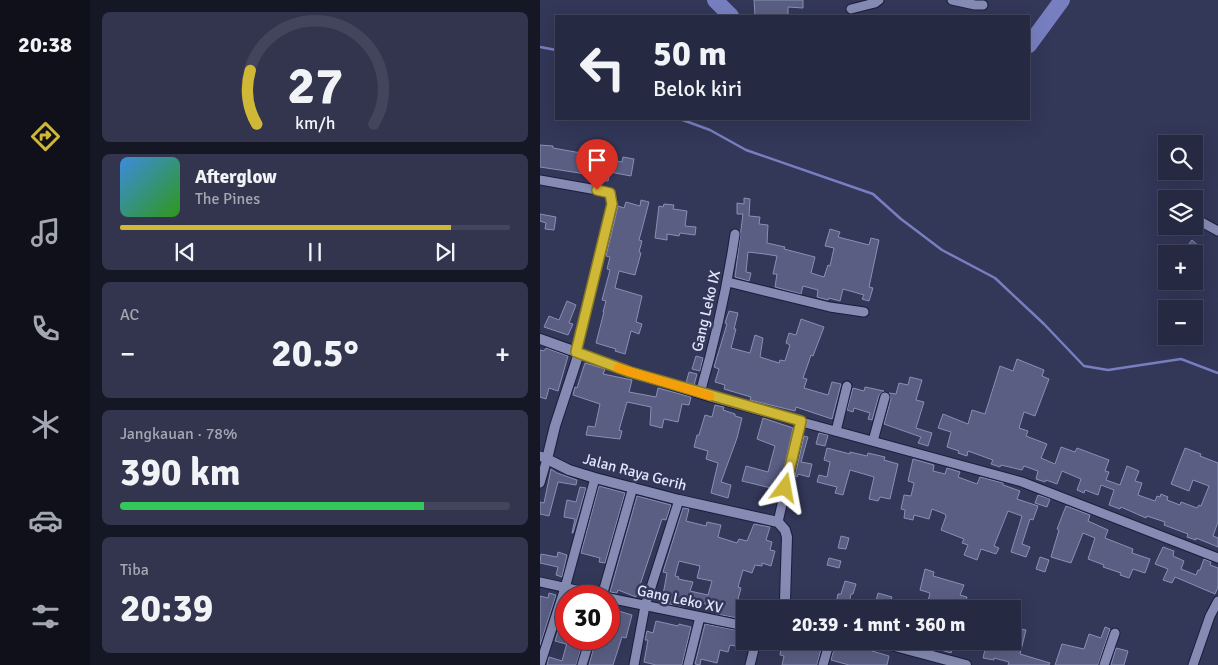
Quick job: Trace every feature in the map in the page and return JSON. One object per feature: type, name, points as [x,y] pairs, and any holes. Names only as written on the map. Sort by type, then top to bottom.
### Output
[{"type":"street","points":[[851,9],[875,4],[879,0]]},
{"type":"street","points":[[952,0],[975,5],[983,4]]},
{"type":"street","points":[[540,180],[608,192],[612,197],[578,352],[544,458],[540,483]]},
{"type":"street","points":[[1203,222],[1218,230]]},
{"type":"street","name":"Gang Leko IX","points":[[700,393],[728,282],[735,234]]},
{"type":"street","points":[[728,282],[830,307],[864,312]]},
{"type":"street","points":[[540,339],[630,372],[700,393],[1022,482],[1218,558]]},
{"type":"street","points":[[836,431],[847,386]]},
{"type":"street","points":[[873,441],[885,397]]},
{"type":"street","points":[[785,600],[787,536],[785,530],[778,522],[801,421]]},
{"type":"street","name":"Jalan Raya Gerih","points":[[544,458],[569,470],[595,478],[679,500],[778,522]]},
{"type":"street","points":[[566,585],[595,478]]},
{"type":"street","points":[[605,585],[633,487]]},
{"type":"street","points":[[634,665],[645,606],[679,500]]},
{"type":"street","points":[[540,582],[555,586]]},
{"type":"street","name":"Gang Leko XV","points":[[620,600],[736,624]]},
{"type":"street","points":[[1193,665],[1210,616],[1218,601]]},
{"type":"street","points":[[688,665],[700,616]]},
{"type":"street","points":[[540,665],[555,619]]},
{"type":"street","points":[[1104,665],[1115,633]]},
{"type":"street","points":[[582,665],[587,650]]},
{"type":"street","points":[[750,665],[754,650]]},
{"type":"street","points":[[823,665],[827,650]]},
{"type":"street","points":[[910,650],[966,665]]},
{"type":"building","points":[[754,0],[803,0],[803,8],[788,7],[788,15],[755,15]]},
{"type":"building","points":[[540,145],[553,146],[553,148],[581,153],[582,146],[591,148],[589,159],[606,162],[606,159],[622,162],[623,157],[634,159],[631,176],[610,172],[608,181],[598,180],[600,172],[587,169],[586,174],[540,167]]},
{"type":"building","points":[[744,198],[750,199],[749,216],[760,217],[759,224],[768,225],[767,243],[815,257],[811,273],[824,277],[828,265],[830,266],[834,248],[825,246],[830,229],[840,232],[838,237],[869,245],[871,238],[879,240],[869,287],[873,288],[869,301],[862,299],[864,295],[843,289],[840,301],[817,297],[818,290],[803,286],[801,294],[775,287],[777,274],[773,274],[777,256],[748,252],[746,272],[751,273],[749,281],[735,277],[743,214],[737,214],[737,203],[744,204]]},
{"type":"building","points":[[641,200],[649,202],[639,240],[642,241],[639,252],[641,253],[635,275],[619,271],[615,288],[642,296],[636,322],[642,324],[639,334],[631,331],[625,354],[596,343],[606,301],[602,300],[610,270],[607,269],[610,257],[606,256],[618,206],[624,208],[626,202],[640,206]]},
{"type":"building","points":[[664,204],[674,205],[673,209],[687,211],[685,226],[696,227],[695,235],[680,233],[679,236],[667,234],[667,240],[655,238],[659,206],[663,207]]},
{"type":"building","points":[[540,214],[556,217],[554,230],[545,229],[546,223],[540,221]]},
{"type":"building","points":[[1192,240],[1198,245],[1188,245]]},
{"type":"building","points":[[567,301],[576,305],[569,323],[573,324],[568,335],[544,327],[549,316],[559,320]]},
{"type":"building","points":[[729,311],[738,313],[731,348],[750,353],[755,335],[763,338],[760,357],[779,363],[780,360],[785,361],[790,345],[786,343],[789,333],[796,335],[801,319],[824,327],[803,378],[807,379],[804,388],[828,395],[832,382],[841,384],[832,419],[796,407],[795,411],[750,400],[751,397],[724,389],[725,385],[715,382],[719,369],[714,367]]},
{"type":"building","points":[[546,348],[568,356],[558,391],[549,388],[546,399],[540,397],[540,350],[544,351]]},
{"type":"building","points":[[696,356],[703,358],[700,371],[692,369]]},
{"type":"building","points":[[1017,359],[1044,370],[1042,376],[1049,379],[1035,416],[1024,412],[1019,428],[1028,431],[1026,436],[1047,444],[1041,458],[1055,464],[1061,447],[1075,452],[1077,448],[1109,460],[1105,471],[1109,472],[1106,480],[1120,485],[1127,466],[1139,471],[1135,481],[1142,483],[1138,495],[1155,501],[1157,496],[1160,497],[1161,494],[1168,497],[1167,500],[1180,505],[1181,502],[1197,508],[1199,505],[1201,506],[1209,486],[1193,480],[1189,491],[1171,484],[1185,448],[1218,463],[1218,522],[1213,536],[1218,538],[1218,547],[1196,538],[1196,540],[1187,537],[1188,534],[1164,525],[1165,522],[1147,516],[1146,518],[1121,507],[1120,509],[1109,505],[1114,490],[1101,485],[1098,495],[1085,490],[1084,493],[1077,490],[1081,479],[1062,471],[1057,484],[1046,480],[1045,482],[1036,479],[1038,471],[1024,466],[1022,470],[1001,465],[1000,467],[991,464],[993,460],[968,451],[967,456],[947,447],[951,432],[938,428],[943,414],[968,424],[972,410],[985,414],[1000,366],[1013,371]]},
{"type":"building","points":[[585,363],[605,369],[603,374],[632,380],[629,392],[656,397],[658,388],[691,397],[689,405],[682,404],[678,422],[664,419],[662,428],[650,425],[651,407],[627,402],[619,430],[622,431],[620,439],[586,435],[588,426],[595,427],[600,404],[573,395]]},
{"type":"building","points":[[689,372],[697,374],[694,385],[686,383]]},
{"type":"building","points":[[910,377],[922,380],[916,400],[924,402],[916,428],[932,433],[928,446],[918,443],[921,437],[884,424],[891,399],[889,393],[896,394],[899,383],[908,385]]},
{"type":"building","points":[[865,387],[884,391],[879,395],[872,420],[868,419],[870,413],[854,408],[853,412],[847,410],[853,388],[864,391]]},
{"type":"building","points":[[715,405],[724,407],[723,410],[742,418],[721,482],[731,485],[728,498],[711,493],[718,463],[706,459],[708,451],[694,447],[705,415],[712,417]]},
{"type":"building","points":[[763,418],[793,428],[783,473],[780,472],[775,489],[742,481],[746,466],[768,472],[775,446],[757,439]]},
{"type":"building","points":[[819,433],[828,435],[825,446],[816,444]]},
{"type":"building","points":[[804,436],[808,437],[801,462],[812,464],[809,477],[798,474],[797,477],[795,476]]},
{"type":"building","points":[[827,448],[850,454],[850,452],[867,456],[868,453],[885,457],[884,460],[898,464],[890,499],[880,497],[878,501],[869,499],[874,477],[850,470],[843,495],[835,493],[837,487],[817,482],[819,475],[827,477],[830,462],[824,460]]},
{"type":"building","points":[[913,459],[934,465],[933,471],[945,474],[947,468],[960,472],[958,477],[977,484],[980,477],[1003,483],[1003,485],[1020,491],[1017,499],[1038,506],[1033,520],[1030,519],[1022,544],[1030,547],[1026,557],[1011,552],[1022,516],[1008,511],[994,546],[999,548],[996,554],[981,549],[977,560],[964,555],[968,545],[962,543],[964,539],[941,530],[945,514],[932,509],[929,519],[914,515],[913,520],[904,518],[905,510],[901,509],[904,495],[911,496],[914,483],[908,481]]},
{"type":"building","points":[[551,469],[577,480],[576,485],[558,482],[549,516],[540,514],[540,502],[544,503]]},
{"type":"building","points":[[599,486],[625,493],[605,563],[599,562],[600,558],[581,553]]},
{"type":"building","points":[[580,487],[586,488],[572,533],[575,519],[564,517],[565,510],[567,500],[576,502]]},
{"type":"building","points":[[1038,495],[1050,499],[1047,507],[1035,503]]},
{"type":"building","points":[[637,496],[671,505],[666,520],[662,519],[636,597],[620,591],[620,585],[612,585]]},
{"type":"building","points":[[1066,506],[1090,515],[1088,521],[1108,530],[1105,538],[1133,549],[1132,553],[1150,559],[1145,573],[1133,569],[1129,578],[1088,559],[1095,538],[1083,533],[1071,563],[1051,557],[1059,530],[1057,529]]},
{"type":"building","points":[[683,508],[689,509],[686,521],[706,526],[707,522],[721,525],[718,537],[737,543],[739,539],[747,541],[754,524],[770,527],[766,540],[772,542],[770,550],[775,551],[771,566],[762,563],[762,566],[755,565],[752,573],[743,570],[738,587],[741,588],[738,599],[741,600],[736,600],[736,618],[716,614],[717,607],[702,603],[686,600],[684,607],[669,604],[670,602],[662,600],[667,573],[663,572]],"holes":[[[679,561],[700,566],[697,578],[712,581],[708,595],[690,591],[693,582],[678,579],[679,577],[675,576]]]},
{"type":"building","points":[[841,536],[849,538],[846,549],[838,548]]},
{"type":"building","points":[[1163,547],[1174,551],[1173,556],[1184,561],[1181,569],[1196,575],[1204,559],[1211,562],[1210,565],[1218,568],[1218,587],[1215,594],[1175,577],[1172,583],[1163,580],[1168,569],[1155,564]]},
{"type":"building","points":[[558,552],[567,555],[562,577],[556,575],[558,567],[540,563],[541,554],[557,557]]},
{"type":"building","points":[[1040,557],[1049,560],[1045,572],[1036,569]]},
{"type":"building","points":[[829,558],[841,561],[839,568],[827,565]]},
{"type":"building","points":[[925,569],[934,572],[933,576],[964,585],[960,595],[967,597],[966,600],[928,600],[930,593],[920,590]]},
{"type":"building","points":[[845,581],[856,584],[850,600],[837,600],[838,594],[841,594]]},
{"type":"building","points":[[549,593],[555,595],[540,645],[540,596],[548,598]]},
{"type":"building","points":[[878,593],[892,597],[891,600],[876,600]]},
{"type":"building","points":[[620,611],[632,615],[626,638],[622,637],[620,643]]},
{"type":"building","points":[[656,621],[691,627],[682,665],[656,665],[644,662],[648,640],[645,640],[647,631],[653,633]]},
{"type":"building","points":[[705,624],[736,630],[736,646],[730,645],[728,652],[720,650],[717,663],[701,659],[700,665],[695,664]]},
{"type":"building","points":[[1105,627],[1110,629],[1098,665],[1055,665],[1062,644],[1084,649],[1089,634],[1101,638]]},
{"type":"building","points":[[1021,629],[1026,630],[1021,650]]},
{"type":"building","points":[[1116,648],[1128,651],[1124,665],[1111,665]]},
{"type":"building","points":[[565,650],[581,650],[576,665],[547,665],[549,657],[562,661]]},
{"type":"building","points":[[593,650],[618,650],[613,665],[589,665]]},
{"type":"building","points":[[781,650],[821,650],[817,665],[782,665],[784,656],[780,655]]},
{"type":"building","points":[[834,650],[872,650],[889,656],[887,665],[849,665],[831,660]]},
{"type":"building","points":[[941,650],[952,650],[951,653]]},
{"type":"building","points":[[985,650],[1021,650],[1020,654],[1050,663],[1049,665],[1008,665],[1009,662],[994,658],[994,660],[983,658]]},
{"type":"waterway","points":[[715,0],[730,15]]},
{"type":"waterway","points":[[1030,44],[1062,0]]},
{"type":"waterway","points":[[540,47],[555,50]]},
{"type":"waterway","points":[[683,120],[710,130],[746,150],[873,194],[901,219],[942,250],[995,278],[1044,324],[1084,366],[1108,370],[1181,359],[1218,373]]},
{"type":"slow traffic","points":[[618,368],[710,396]]},
{"type":"route","points":[[597,190],[610,193],[612,204],[576,352],[630,372],[714,398],[801,421],[785,488]]}]
